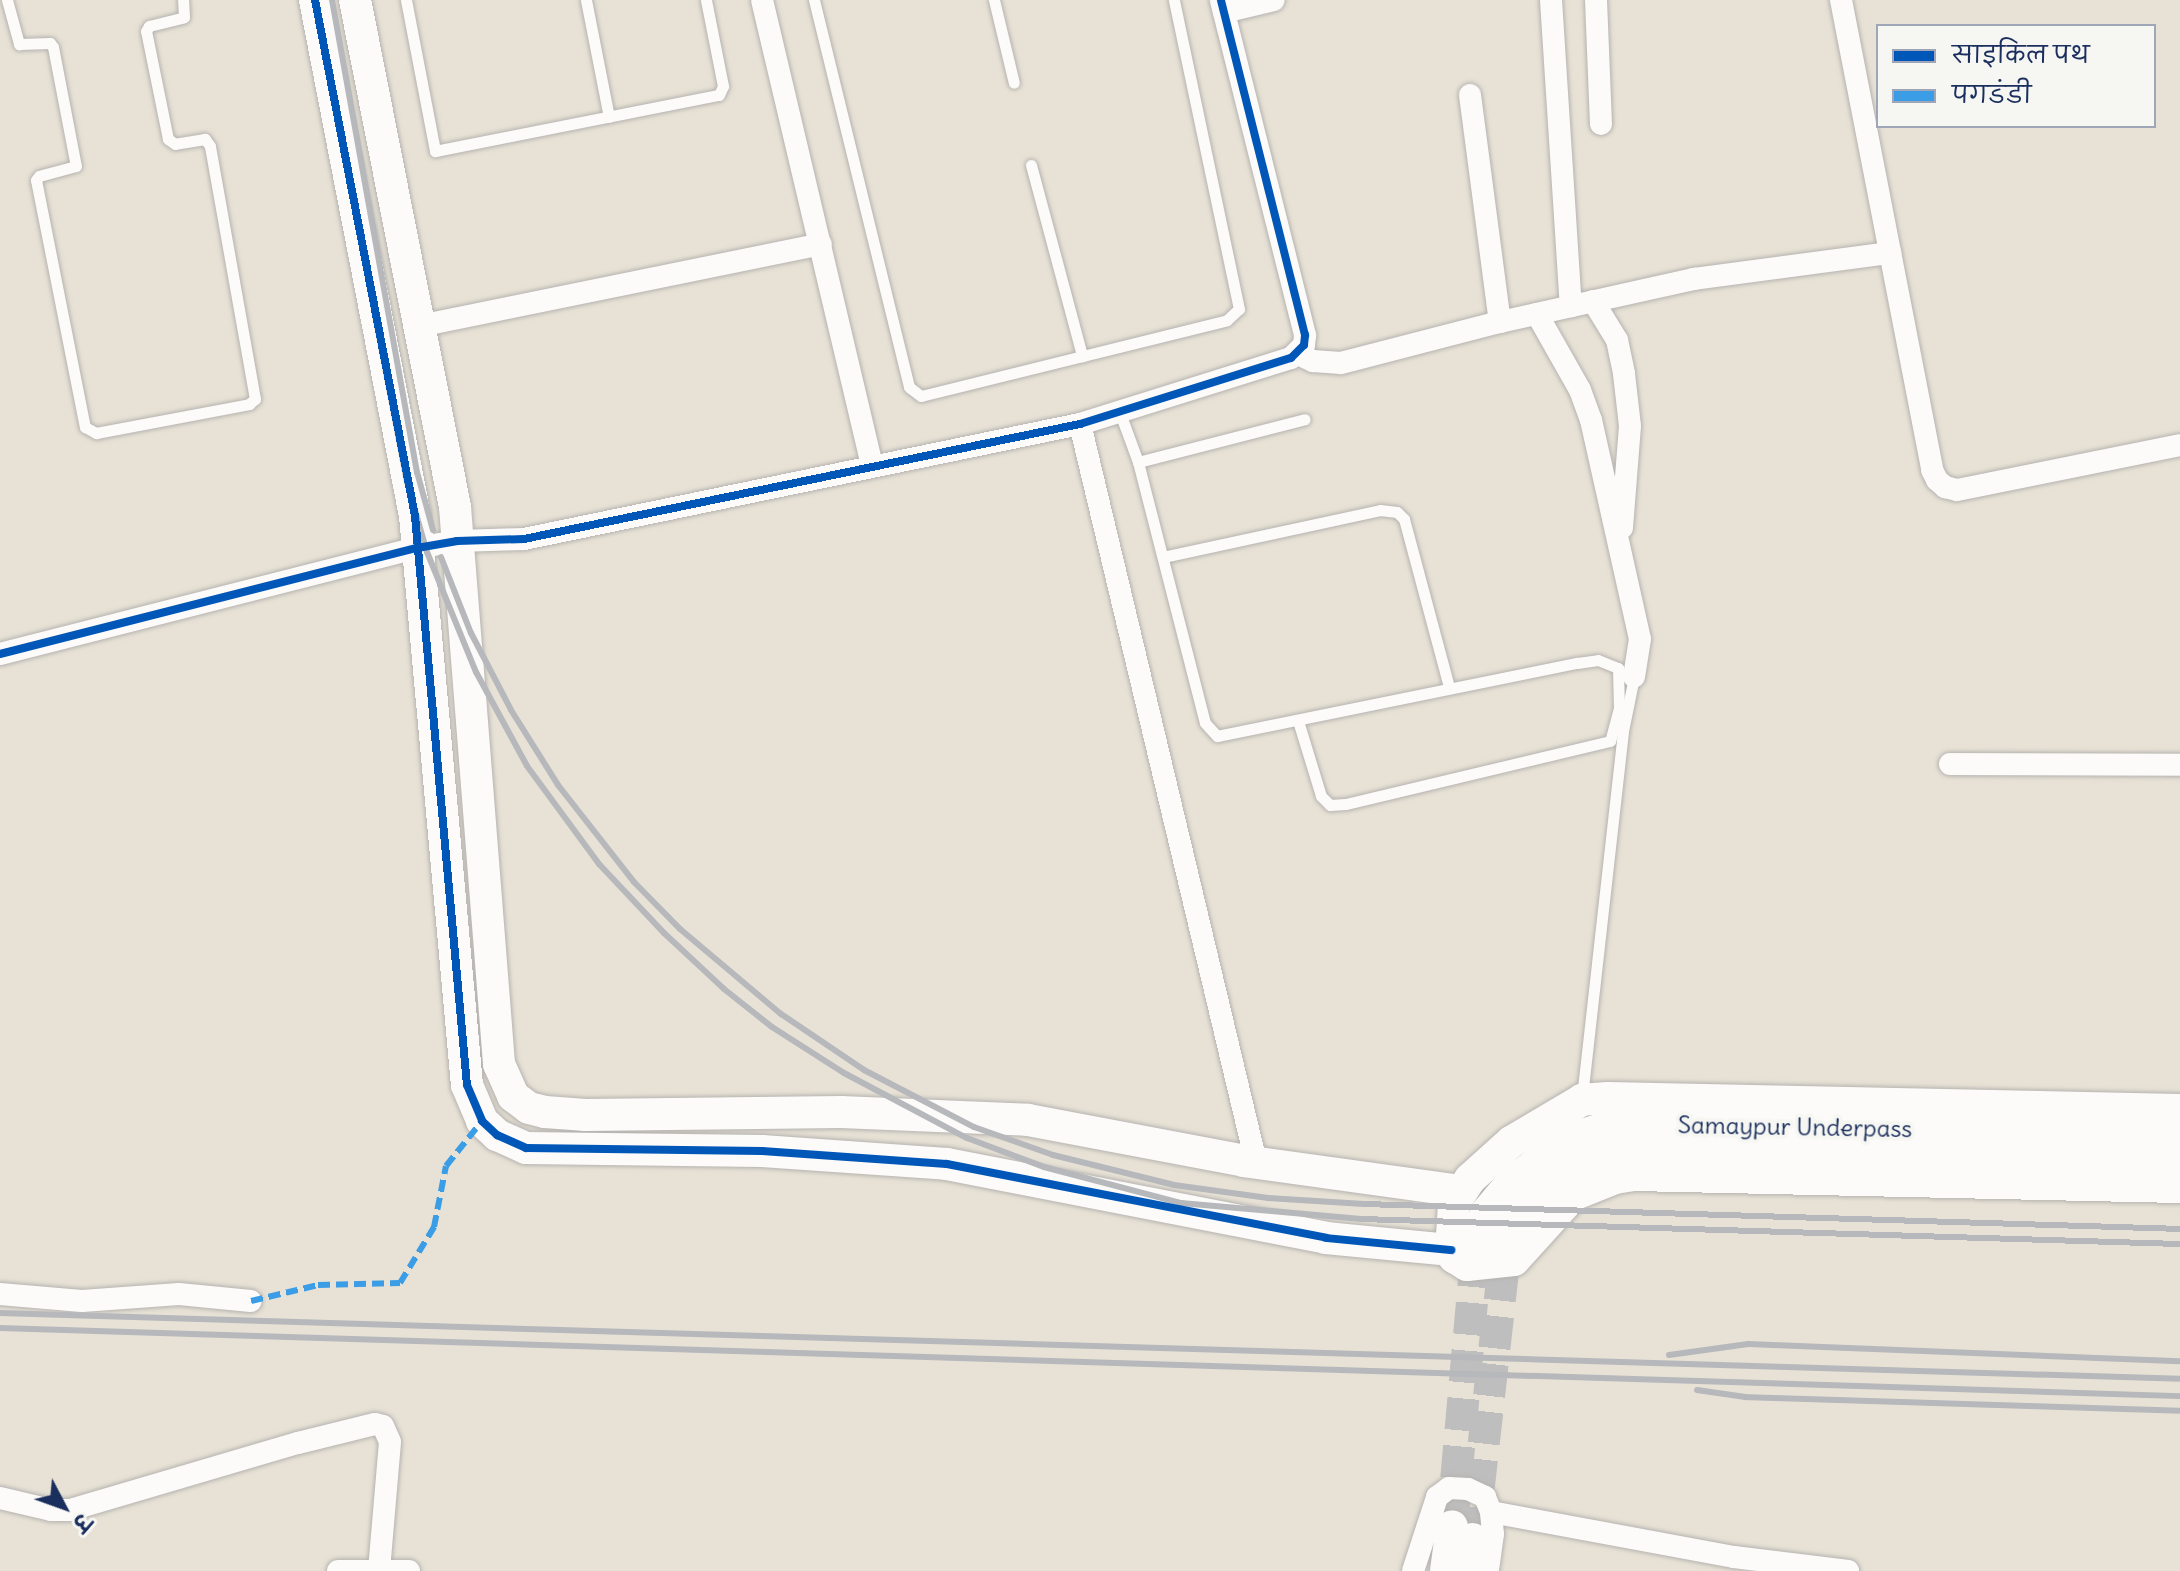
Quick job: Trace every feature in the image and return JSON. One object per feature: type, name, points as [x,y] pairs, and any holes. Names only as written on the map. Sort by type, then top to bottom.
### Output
[{"type":"street","points":[[315,0],[415,516],[467,1085],[482,1121],[497,1135],[526,1148],[762,1151],[947,1164],[1326,1238],[1477,1254]]},
{"type":"street","points":[[355,0],[455,507],[499,1064],[513,1096],[537,1110],[586,1115],[841,1112],[1028,1120],[1256,1162],[1460,1191]]},
{"type":"street","points":[[762,0],[872,465]]},
{"type":"street","points":[[0,654],[417,548],[457,541],[524,539],[1080,424],[1282,362],[1298,354],[1304,345],[1305,335],[1223,6],[1274,0]]},
{"type":"street","points":[[1551,0],[1582,304],[1617,340],[1630,426],[1620,556]]},
{"type":"street","points":[[1596,0],[1601,124]]},
{"type":"street","points":[[1841,0],[1932,470],[1945,487],[1957,490],[2180,445]]},
{"type":"street","points":[[1470,95],[1500,322]]},
{"type":"street","points":[[419,326],[821,244]]},
{"type":"street","points":[[1298,354],[1313,361],[1341,363],[1500,322],[1694,279],[1890,253]]},
{"type":"street","points":[[1537,314],[1580,390],[1591,420],[1640,639],[1634,677]]},
{"type":"street","points":[[1080,424],[1256,1162]]},
{"type":"street","points":[[1950,764],[2180,765]]},
{"type":"street","points":[[482,1121],[513,1096]]},
{"type":"street","points":[[1477,1254],[1454,1204],[1460,1191],[1511,1142],[1582,1100],[1608,1098],[2180,1110]]},
{"type":"street","name":"Samaypur Underpass","points":[[1477,1254],[1479,1229],[1487,1212],[1511,1183],[1566,1140],[1602,1129],[1642,1125],[2180,1133]]},
{"type":"street","name":"Samaypur Underpass","points":[[1477,1254],[1511,1227],[1554,1178],[1595,1157],[1628,1150],[2180,1161]]},
{"type":"street","points":[[1477,1254],[1454,1257],[1467,1265],[1514,1260],[1573,1195],[1615,1178],[1634,1175],[2180,1187]]},
{"type":"street","points":[[0,1294],[82,1301],[179,1294],[251,1301]]},
{"type":"street","points":[[0,1498],[51,1510],[70,1510],[298,1443],[375,1424],[388,1433],[390,1442],[379,1570]]},
{"type":"street","points":[[1413,1571],[1437,1497],[1449,1488],[1479,1493],[1491,1512],[1488,1571]]},
{"type":"street","points":[[1491,1512],[1734,1557],[1848,1571]]},
{"type":"street","points":[[1446,1571],[1463,1532],[1470,1571]]},
{"type":"street","points":[[338,1571],[409,1571]]},
{"type":"lane","points":[[7,0],[19,44],[53,45],[76,166],[39,176],[36,180],[85,427],[96,433],[249,404],[255,399],[210,146],[201,139],[175,144],[168,139],[146,31],[149,26],[184,17],[183,0]]},
{"type":"lane","points":[[406,0],[435,151],[719,95],[723,86],[706,0]]},
{"type":"lane","points":[[586,0],[609,117]]},
{"type":"lane","points":[[814,0],[912,393],[921,396],[1227,320],[1239,309],[1174,0]]},
{"type":"lane","points":[[994,0],[1014,83]]},
{"type":"lane","points":[[1031,165],[1082,356]]},
{"type":"lane","points":[[1120,413],[1138,462],[1209,730],[1227,736],[1449,687],[1598,660],[1618,668],[1619,708],[1610,741],[1337,806],[1321,796],[1298,721]]},
{"type":"lane","points":[[1138,462],[1305,419]]},
{"type":"lane","points":[[1163,557],[1380,510],[1397,512],[1404,519],[1449,687]]},
{"type":"lane","points":[[1582,1100],[1623,731],[1634,677]]},
{"type":"tunnel","points":[[1473,1539],[1505,1254]]},
{"type":"tunnel","points":[[1452,1526],[1476,1257]]},
{"type":"railway","points":[[315,0],[407,482],[427,552],[476,672],[527,766],[599,864],[664,933],[724,989],[772,1027],[844,1073],[967,1138],[1044,1167],[1181,1203],[1361,1219],[2180,1244]]},
{"type":"railway","points":[[332,0],[417,472],[433,530]]},
{"type":"railway","points":[[441,557],[471,633],[511,710],[558,785],[634,882],[680,929],[781,1014],[864,1070],[974,1127],[1053,1155],[1174,1185],[1268,1198],[1364,1204],[2180,1229]]},
{"type":"railway","points":[[0,1313],[2180,1379]]},
{"type":"railway","points":[[0,1328],[2180,1396]]},
{"type":"railway","points":[[1669,1355],[1748,1344],[2180,1361]]},
{"type":"railway","points":[[1697,1390],[1745,1397],[2180,1411]]},
{"type":"marked path","points":[[251,1301],[318,1285],[400,1283],[434,1227],[446,1166],[482,1121]]},
{"type":"cycle path","points":[[315,0],[415,516],[467,1085],[482,1121],[497,1135],[526,1148],[762,1151],[947,1164],[1326,1238],[1451,1250]]},
{"type":"cycle path","points":[[0,654],[417,548],[457,541],[524,539],[1080,424],[1291,358],[1304,345],[1305,335],[1221,0]]}]
